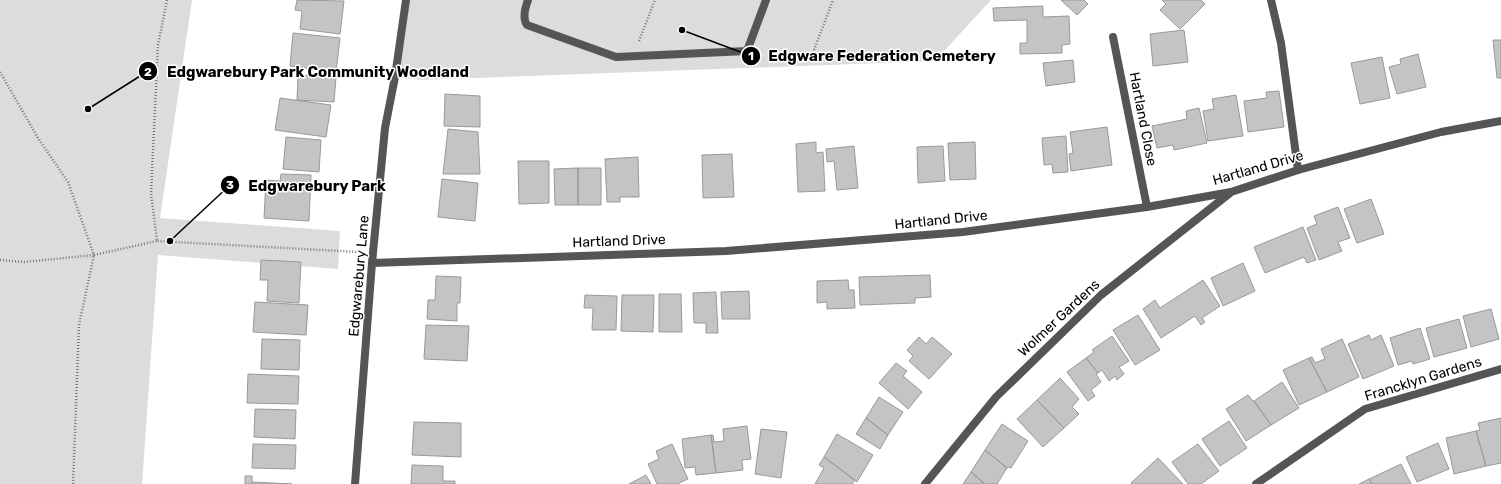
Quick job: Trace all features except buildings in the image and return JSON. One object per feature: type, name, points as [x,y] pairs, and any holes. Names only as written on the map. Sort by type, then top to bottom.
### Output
[{"type":"street","name":"Edgwarebury Lane","points":[[355,484],[372,263],[386,128],[396,77],[406,0]]},
{"type":"street","points":[[528,0],[524,17],[524,22],[526,25],[616,57],[746,52],[766,0]]},
{"type":"street","points":[[1271,0],[1280,43],[1298,170]]},
{"type":"street","name":"Hartland Close","points":[[1113,37],[1147,206]]},
{"type":"street","name":"Hartland Drive","points":[[372,263],[726,251],[963,232],[1147,206],[1232,192],[1298,170],[1441,132],[1501,121]]},
{"type":"street","name":"Wolmer Gardens","points":[[925,484],[996,397],[1101,295],[1232,192]]},
{"type":"street","name":"Francklyn Gardens","points":[[1256,484],[1365,408],[1501,369]]},
{"type":"path","points":[[157,241],[151,193],[158,45],[167,0]]},
{"type":"path","points":[[632,57],[655,0]]},
{"type":"path","points":[[814,50],[833,0]]},
{"type":"path","points":[[0,72],[38,138],[68,182],[94,255],[79,325],[73,484]]},
{"type":"path","points":[[0,260],[24,262],[94,255],[157,241],[339,250],[373,254]]},
{"type":"shaded area","points":[[0,0],[192,0],[160,218],[340,231],[338,269],[158,255],[142,484],[0,484]]},
{"type":"shaded area","points":[[406,0],[991,0],[935,61],[421,80],[395,77]]},
{"type":"place","name":"Edgware Federation Cemetery","points":[[682,30]]},
{"type":"place","name":"Edgwarebury Park Community Woodland","points":[[88,109]]},
{"type":"place","name":"Edgwarebury Park","points":[[170,241]]}]
